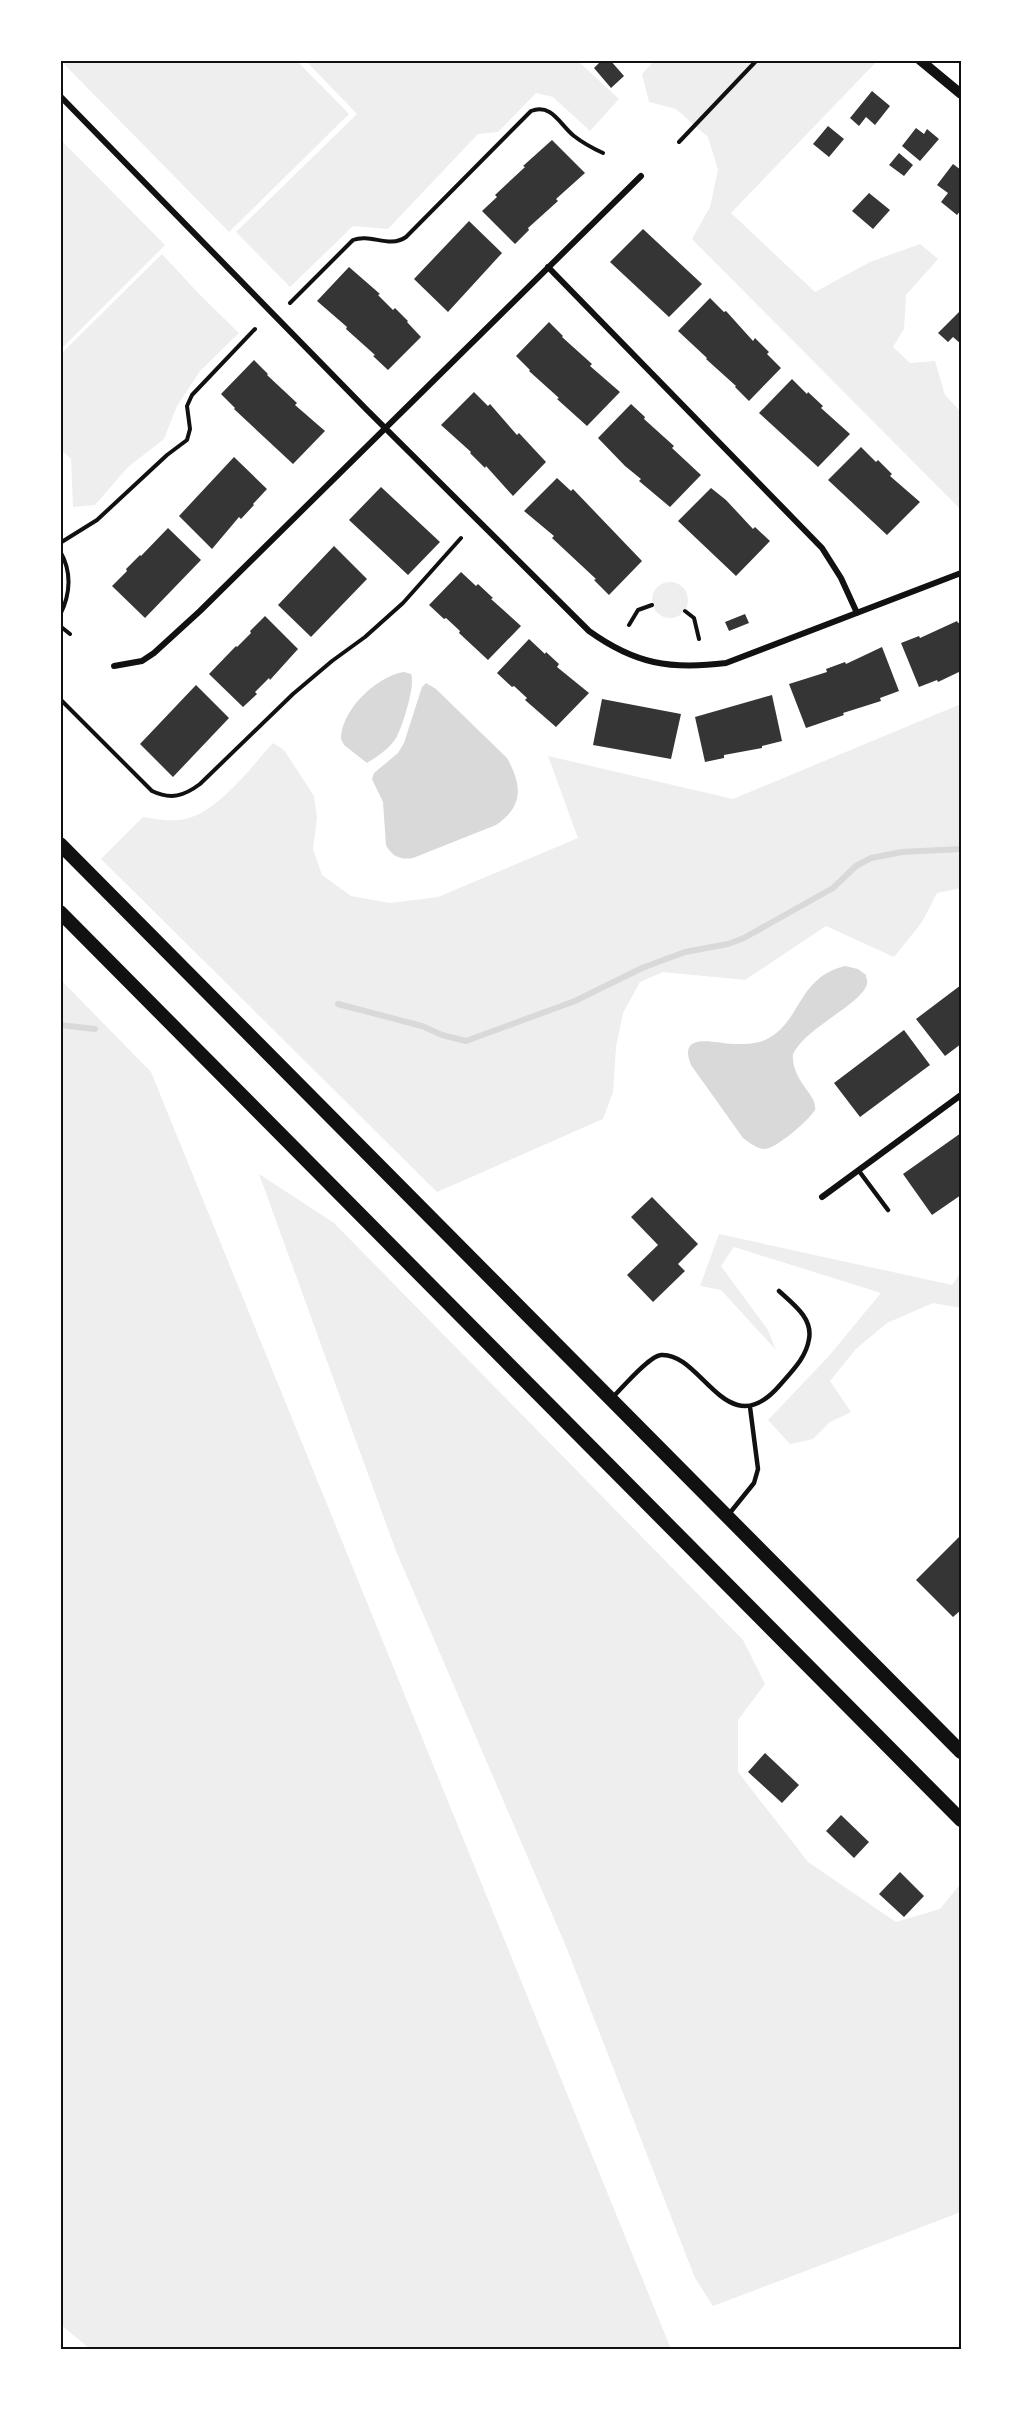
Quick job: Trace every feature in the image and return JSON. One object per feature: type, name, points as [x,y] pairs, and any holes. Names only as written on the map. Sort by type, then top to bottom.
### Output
[{"type":"highway","points":[[60,844],[961,1752]]},
{"type":"highway","points":[[60,912],[961,1820]]},
{"type":"street","points":[[920,60],[961,94]]},
{"type":"street","points":[[60,96],[589,631],[628,654],[659,664],[692,668],[726,663],[961,573]]},
{"type":"street","points":[[114,666],[142,661],[200,611],[641,176]]},
{"type":"street","points":[[548,267],[822,548],[841,579],[856,613]]},
{"type":"street","points":[[822,1197],[961,1095]]},
{"type":"lane","points":[[859,1171],[888,1210]]},
{"type":"lane","points":[[611,1399],[648,1362],[656,1356],[664,1355],[681,1362],[726,1398],[738,1404],[750,1407],[769,1398],[799,1363],[809,1342],[810,1332],[807,1321],[800,1310],[779,1291]]},
{"type":"lane","points":[[728,1516],[753,1483],[758,1469],[750,1407]]},
{"type":"path","points":[[679,142],[757,60]]},
{"type":"path","points":[[290,303],[353,240],[362,238],[391,243],[406,237],[531,111],[542,109],[550,112],[573,135],[603,153]]},
{"type":"path","points":[[60,543],[97,520],[167,455],[183,445],[190,429],[187,406],[192,395],[255,329]]},
{"type":"path","points":[[60,699],[152,791],[171,797],[183,795],[200,784],[332,660],[365,637],[398,608],[461,537]]},
{"type":"path","points":[[60,550],[68,567],[69,578],[67,599],[60,615]]},
{"type":"path","points":[[629,625],[638,610],[652,605]]},
{"type":"path","points":[[685,611],[694,618],[699,639]]},
{"type":"path","points":[[60,626],[70,634]]},
{"type":"shaded area","points":[[60,60],[296,60],[349,114],[229,232]]},
{"type":"shaded area","points":[[305,60],[577,60],[619,99],[590,131],[553,97],[536,93],[498,132],[478,134],[388,229],[353,226],[290,287],[236,232],[357,114]]},
{"type":"shaded area","points":[[655,60],[878,60],[731,213],[815,292],[870,262],[920,244],[938,259],[906,295],[904,329],[893,347],[910,363],[935,361],[945,395],[961,412],[961,510],[692,239],[710,207],[718,170],[708,137],[676,109],[649,102],[642,74]]},
{"type":"shaded area","points":[[60,139],[165,245],[60,350]]},
{"type":"shaded area","points":[[162,254],[239,333],[200,371],[177,406],[164,439],[128,467],[95,505],[73,507],[71,459],[60,449],[60,355]]},
{"type":"shaded area","points":[[670,582],[683,587],[688,600],[683,613],[670,618],[657,613],[652,600],[657,587]]},
{"type":"shaded area","points":[[404,672],[411,674],[412,687],[399,733],[387,749],[367,763],[344,745],[341,739],[347,717],[362,696],[372,687]]},
{"type":"shaded area","points":[[426,683],[436,689],[507,758],[516,777],[518,795],[512,810],[496,825],[413,858],[397,857],[386,845],[383,802],[372,779],[374,773],[398,753],[404,743],[422,687]]},
{"type":"shaded area","points":[[961,704],[961,888],[937,893],[922,922],[894,957],[826,926],[745,980],[663,972],[640,982],[623,1013],[616,1047],[613,1092],[603,1119],[437,1192],[101,859],[143,817],[180,820],[210,808],[244,776],[273,743],[284,750],[314,796],[317,818],[313,849],[322,875],[351,896],[390,903],[438,897],[578,838],[548,756],[733,799]]},
{"type":"shaded area","points":[[845,966],[858,969],[866,975],[867,983],[863,992],[809,1035],[793,1054],[796,1072],[813,1099],[815,1110],[785,1139],[765,1149],[756,1147],[743,1138],[691,1065],[689,1047],[700,1041],[741,1044],[765,1040],[786,1023],[817,980]]},
{"type":"shaded area","points":[[60,979],[151,1072],[671,2349],[90,2349],[60,2324]]},
{"type":"shaded area","points":[[259,1174],[334,1223],[743,1640],[765,1684],[738,1720],[738,1772],[808,1862],[896,1922],[940,1909],[961,1883],[961,2212],[713,2306],[695,2278],[565,1944],[396,1551]]},
{"type":"shaded area","points":[[719,1234],[952,1285],[961,1272],[961,1308],[933,1303],[887,1323],[856,1349],[830,1381],[851,1412],[830,1422],[813,1439],[790,1444],[768,1420],[828,1357],[881,1293],[734,1247],[721,1266],[768,1330],[776,1350],[721,1290],[700,1286]]},
{"type":"building","points":[[602,60],[610,60],[624,76],[611,88],[594,68]]},
{"type":"building","points":[[872,91],[890,106],[875,125],[866,117],[859,126],[850,118]]},
{"type":"building","points":[[828,126],[844,139],[829,157],[813,144]]},
{"type":"building","points":[[916,128],[924,134],[927,129],[939,139],[920,161],[902,146]]},
{"type":"building","points":[[552,140],[585,173],[556,199],[558,201],[528,228],[529,230],[515,244],[482,211],[497,197],[495,195],[525,167],[523,166]]},
{"type":"building","points":[[899,153],[913,165],[904,176],[889,165]]},
{"type":"building","points":[[953,164],[961,170],[961,210],[957,215],[941,202],[948,193],[937,185]]},
{"type":"building","points":[[869,193],[890,210],[873,229],[852,211]]},
{"type":"building","points":[[469,221],[502,253],[448,312],[414,279]]},
{"type":"building","points":[[643,229],[702,284],[669,317],[610,262]]},
{"type":"building","points":[[349,267],[380,294],[378,295],[393,310],[395,308],[421,337],[388,370],[346,329],[347,327],[317,301]]},
{"type":"building","points":[[710,298],[724,312],[726,311],[753,341],[755,338],[781,368],[749,401],[678,331]]},
{"type":"building","points":[[961,310],[961,344],[953,337],[948,342],[938,333]]},
{"type":"building","points":[[549,322],[592,364],[590,366],[620,392],[587,426],[557,399],[559,398],[516,356]]},
{"type":"building","points":[[254,360],[297,403],[295,405],[325,431],[293,464],[221,394]]},
{"type":"building","points":[[792,379],[850,434],[818,467],[759,413]]},
{"type":"building","points":[[474,392],[488,406],[490,404],[517,435],[519,433],[546,462],[513,496],[486,466],[485,468],[441,425]]},
{"type":"building","points":[[631,404],[701,475],[670,507],[639,481],[641,479],[598,438]]},
{"type":"building","points":[[861,447],[876,462],[878,460],[892,474],[890,476],[920,502],[887,535],[828,480]]},
{"type":"building","points":[[234,457],[267,489],[212,549],[179,516]]},
{"type":"building","points":[[557,478],[571,491],[573,489],[642,561],[609,595],[594,580],[596,579],[552,538],[554,536],[524,511]]},
{"type":"building","points":[[381,487],[440,542],[408,575],[349,520]]},
{"type":"building","points":[[711,488],[726,500],[753,529],[755,527],[770,541],[736,576],[678,521]]},
{"type":"building","points":[[168,528],[201,560],[145,618],[112,586]]},
{"type":"building","points":[[334,546],[367,579],[311,637],[278,605]]},
{"type":"building","points":[[461,572],[476,586],[478,584],[521,626],[488,660],[459,633],[460,631],[429,605]]},
{"type":"building","points":[[745,614],[749,623],[729,631],[725,622]]},
{"type":"building","points":[[265,616],[298,649],[243,707],[209,674]]},
{"type":"building","points":[[957,621],[961,622],[961,671],[938,682],[937,680],[919,687],[901,643],[919,636],[920,638]]},
{"type":"building","points":[[529,639],[559,664],[557,667],[589,693],[556,727],[525,700],[527,698],[514,686],[512,687],[497,673]]},
{"type":"building","points":[[882,647],[899,691],[880,698],[881,701],[806,728],[789,684],[827,672],[826,669],[845,662],[846,664]]},
{"type":"building","points":[[196,685],[229,718],[173,777],[140,744]]},
{"type":"building","points":[[772,695],[782,741],[705,762],[695,717]]},
{"type":"building","points":[[602,699],[681,714],[671,759],[593,745]]},
{"type":"building","points":[[961,985],[961,1044],[945,1056],[916,1019]]},
{"type":"building","points":[[904,1030],[930,1065],[860,1117],[834,1083]]},
{"type":"building","points":[[961,1133],[961,1195],[932,1215],[903,1174]]},
{"type":"building","points":[[652,1197],[698,1244],[678,1264],[685,1271],[653,1302],[627,1275],[658,1245],[631,1217]]},
{"type":"building","points":[[961,1535],[961,1610],[953,1617],[916,1580]]},
{"type":"building","points":[[765,1753],[799,1785],[782,1803],[748,1772]]},
{"type":"building","points":[[841,1815],[869,1842],[854,1858],[826,1831]]},
{"type":"building","points":[[900,1872],[924,1896],[904,1917],[879,1894]]},
{"type":"waterway","points":[[338,1004],[422,1026],[442,1035],[466,1041],[575,1001],[642,968],[685,952],[728,944],[744,938],[833,888],[856,866],[871,858],[902,852],[961,849]]},
{"type":"waterway","points":[[60,1025],[95,1029]]}]
